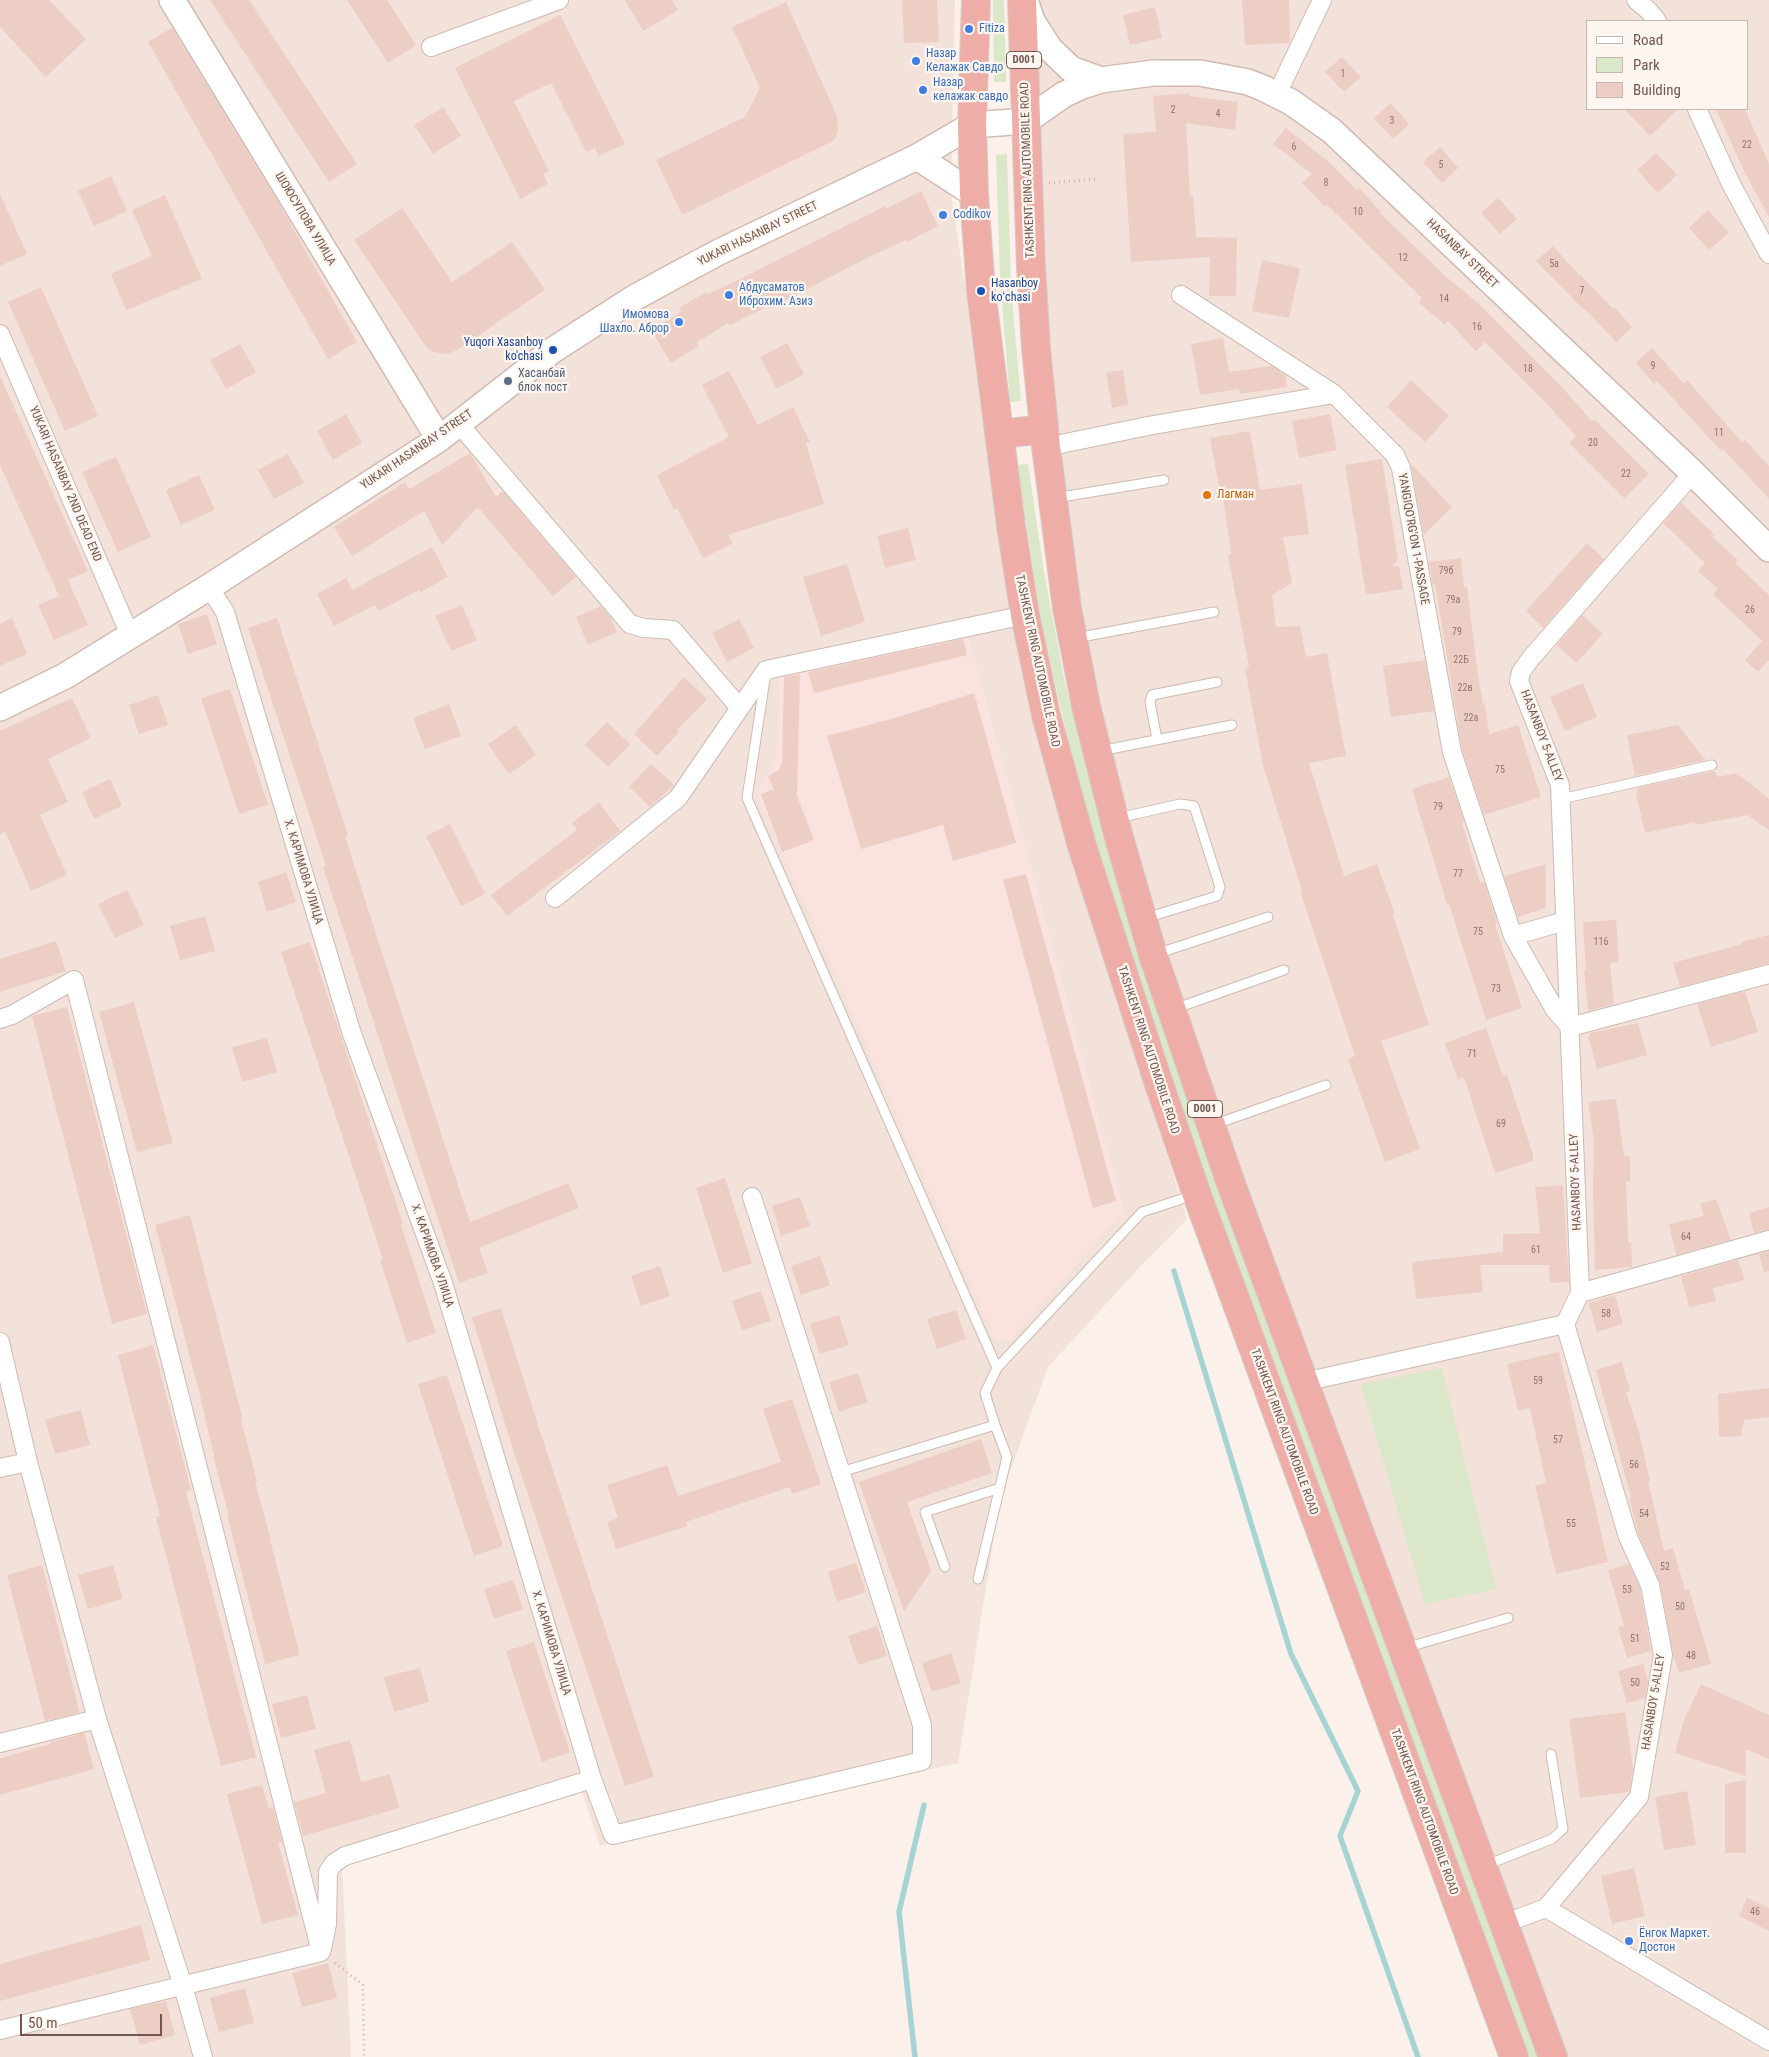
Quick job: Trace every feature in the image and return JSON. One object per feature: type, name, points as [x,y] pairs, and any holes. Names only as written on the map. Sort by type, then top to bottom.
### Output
[{"type":"highway","name":"TASHKENT RING AUTOMOBILE ROAD","points":[[976,0],[972,125],[974,194],[981,291],[1011,526],[1025,615],[1046,715],[1082,846],[1197,1195],[1514,2057]]},
{"type":"highway","name":"TASHKENT RING AUTOMOBILE ROAD","points":[[1023,0],[1032,276],[1045,438],[1067,608],[1086,706],[1114,819],[1153,954],[1211,1126],[1553,2057]]},
{"type":"highway","points":[[1000,434],[1045,438]]},
{"type":"street","name":"ШОЮСУПОВА УЛИЦА","points":[[172,0],[439,439]]},
{"type":"street","points":[[431,47],[559,0]]},
{"type":"street","name":"HASANBAY STREET","points":[[1023,0],[1032,21],[1050,49],[1072,69],[1101,80]]},
{"type":"street","points":[[1277,94],[1322,0]]},
{"type":"street","points":[[1636,0],[1656,20]]},
{"type":"street","name":"HASANBAY STREET","points":[[1026,121],[1063,95],[1082,86],[1101,80],[1153,73],[1200,73],[1248,82],[1277,94],[1305,111],[1332,131],[1693,474],[1769,549]]},
{"type":"street","points":[[1697,110],[1734,189],[1769,254]]},
{"type":"street","points":[[972,125],[1026,121]]},
{"type":"street","name":"YUKARI HASANBAY STREET","points":[[0,708],[44,688],[209,587],[439,439],[554,350],[634,298],[719,252],[917,157],[972,125]]},
{"type":"street","points":[[917,157],[974,194]]},
{"type":"street","name":"YANGIQO'RG'ON 1-PASSAGE","points":[[1181,295],[1334,394],[1395,455],[1401,468],[1452,752],[1513,936],[1555,1010],[1570,1027]]},
{"type":"street","name":"YUKARI HASANBAY 2ND DEAD END","points":[[0,334],[130,635]]},
{"type":"street","points":[[1045,438],[1148,426],[1334,394]]},
{"type":"street","points":[[459,424],[630,624],[644,628],[673,630],[740,708]]},
{"type":"street","name":"HASANBOY 5-ALLEY","points":[[1546,1908],[1639,1797],[1663,1655],[1650,1585],[1628,1537],[1565,1324],[1580,1293],[1560,785],[1519,682],[1521,672],[1693,474]]},
{"type":"street","name":"Х. КАРИМОВА УЛИЦА","points":[[209,587],[225,612],[352,1034],[443,1283],[592,1779],[613,1835],[922,1761],[922,1725],[752,1197]]},
{"type":"street","points":[[555,898],[678,798],[766,670],[1025,615]]},
{"type":"street","points":[[1513,936],[1566,921]]},
{"type":"street","points":[[1570,1027],[1769,974]]},
{"type":"street","points":[[0,1019],[12,1015],[74,980],[321,1952]]},
{"type":"street","points":[[1580,1293],[1769,1240]]},
{"type":"street","points":[[1304,1382],[1565,1324]]},
{"type":"street","points":[[0,1342],[28,1462],[97,1719],[183,1986],[203,2057]]},
{"type":"street","points":[[0,1468],[28,1462]]},
{"type":"street","points":[[0,1743],[97,1719]]},
{"type":"street","points":[[321,1952],[327,1924],[328,1872],[334,1863],[345,1856],[592,1779]]},
{"type":"street","points":[[301,1872],[328,1872]]},
{"type":"street","points":[[1503,1924],[1546,1908],[1769,2041]]},
{"type":"street","points":[[0,2030],[321,1952]]},
{"type":"lane","points":[[1052,498],[1164,480]]},
{"type":"lane","points":[[1073,638],[1214,612]]},
{"type":"lane","points":[[766,670],[747,798],[997,1368]]},
{"type":"lane","points":[[1157,739],[1150,702],[1152,694],[1217,682]]},
{"type":"lane","points":[[1097,751],[1232,725]]},
{"type":"lane","points":[[1561,799],[1712,765]]},
{"type":"lane","points":[[1114,819],[1180,804],[1194,806],[1220,887],[1217,896],[1143,919]]},
{"type":"lane","points":[[1153,954],[1268,917]]},
{"type":"lane","points":[[1172,1010],[1284,970]]},
{"type":"lane","points":[[1211,1126],[1326,1085]]},
{"type":"lane","points":[[978,1579],[1007,1457],[985,1393],[997,1368],[1142,1212],[1197,1195]]},
{"type":"lane","points":[[841,1472],[995,1425]]},
{"type":"lane","points":[[945,1567],[925,1512],[1000,1488]]},
{"type":"lane","points":[[1402,1649],[1508,1618]]},
{"type":"lane","points":[[1482,1867],[1552,1839],[1562,1829],[1552,1754]]},
{"type":"path","points":[[1048,183],[1097,179]]},
{"type":"path","points":[[321,1952],[363,1985],[364,2057]]},
{"type":"shaded area","points":[[0,0],[955,0],[951,194],[1002,529],[1064,827],[1187,1219],[1048,1367],[1000,1499],[958,1763],[600,1846],[580,1785],[342,1864],[351,2057],[0,2057]]},
{"type":"shaded area","points":[[1022,0],[1769,0],[1769,2057],[1553,2057],[1230,1181],[1067,608]]},
{"type":"shaded area","points":[[965,623],[1124,1210],[1010,1340],[995,1340],[756,793],[778,756],[780,671]]},
{"type":"green space","points":[[993,0],[1004,0],[1006,82],[994,82]]},
{"type":"green space","points":[[1007,154],[1011,287],[1021,401],[1010,402],[1000,278],[996,155]]},
{"type":"green space","points":[[1028,464],[1044,572],[1064,678],[1103,835],[1151,991],[1221,1198],[1542,2057],[1529,2057],[1249,1305],[1140,994],[1079,786],[1042,628],[1017,465]]},
{"type":"green space","points":[[1442,1368],[1496,1589],[1425,1604],[1361,1384]]},
{"type":"building","points":[[0,0],[49,0],[86,39],[46,77],[0,27]]},
{"type":"building","points":[[210,0],[249,0],[357,164],[329,182]]},
{"type":"building","points":[[347,0],[387,0],[416,45],[388,63]]},
{"type":"building","points":[[625,0],[672,0],[678,10],[643,31]]},
{"type":"building","points":[[902,0],[937,0],[939,42],[904,43]]},
{"type":"building","points":[[1242,0],[1289,0],[1290,43],[1245,45]]},
{"type":"building","points":[[786,2],[837,116],[838,130],[836,137],[831,142],[682,215],[656,160],[745,117],[760,88],[732,27]]},
{"type":"building","points":[[1155,7],[1162,38],[1130,45],[1123,15]]},
{"type":"building","points":[[560,15],[625,144],[599,156],[595,148],[586,152],[551,83],[514,101],[549,171],[543,174],[548,184],[520,199],[455,68]]},
{"type":"building","points":[[172,28],[278,202],[357,342],[328,359],[148,42]]},
{"type":"building","points":[[1342,57],[1361,77],[1344,92],[1325,72]]},
{"type":"building","points":[[1189,93],[1189,96],[1238,102],[1235,130],[1186,123],[1190,196],[1193,195],[1196,237],[1237,238],[1236,296],[1209,296],[1210,257],[1131,262],[1123,134],[1156,132],[1153,96]]},
{"type":"building","points":[[1391,103],[1409,124],[1393,139],[1374,118]]},
{"type":"building","points":[[443,107],[461,136],[433,154],[414,125]]},
{"type":"building","points":[[1625,110],[1677,110],[1650,136]]},
{"type":"building","points":[[1716,110],[1745,110],[1769,164],[1769,217],[1744,171]]},
{"type":"building","points":[[1286,128],[1329,162],[1357,190],[1359,188],[1380,213],[1444,275],[1478,303],[1559,384],[1592,421],[1594,419],[1649,474],[1624,498],[1569,443],[1576,436],[1485,342],[1476,351],[1448,321],[1445,325],[1419,303],[1422,298],[1302,183],[1312,174],[1273,144]]},
{"type":"building","points":[[1440,147],[1458,168],[1442,183],[1423,162]]},
{"type":"building","points":[[1656,153],[1677,175],[1658,193],[1637,170]]},
{"type":"building","points":[[111,176],[127,211],[94,226],[78,191]]},
{"type":"building","points":[[921,191],[938,226],[907,242],[906,240],[871,256],[772,307],[770,305],[730,325],[728,323],[697,342],[699,346],[671,363],[651,330],[681,312],[679,308],[706,292],[708,294],[885,206],[886,209]]},
{"type":"building","points":[[0,194],[27,254],[0,266]]},
{"type":"building","points":[[165,195],[202,279],[126,310],[111,274],[152,256],[132,210]]},
{"type":"building","points":[[1498,198],[1517,219],[1500,234],[1481,213]]},
{"type":"building","points":[[402,208],[452,282],[512,242],[545,290],[457,350],[448,354],[433,352],[427,348],[354,240]]},
{"type":"building","points":[[1708,210],[1729,233],[1709,250],[1689,228]]},
{"type":"building","points":[[1553,246],[1579,275],[1612,308],[1614,307],[1632,327],[1616,342],[1536,261]]},
{"type":"building","points":[[1262,260],[1300,268],[1289,318],[1252,311]]},
{"type":"building","points":[[41,287],[98,416],[65,431],[8,302]]},
{"type":"building","points":[[1223,338],[1229,372],[1271,366],[1285,375],[1287,387],[1240,394],[1239,389],[1200,395],[1191,344]]},
{"type":"building","points":[[787,343],[804,374],[777,389],[760,357]]},
{"type":"building","points":[[240,344],[256,372],[226,389],[210,360]]},
{"type":"building","points":[[1652,348],[1683,383],[1687,380],[1742,442],[1745,440],[1769,466],[1769,499],[1723,449],[1721,451],[1657,381],[1654,384],[1636,363]]},
{"type":"building","points":[[1123,370],[1128,405],[1112,408],[1106,372]]},
{"type":"building","points":[[729,371],[758,425],[793,407],[810,442],[806,443],[824,504],[728,535],[733,543],[703,558],[677,508],[674,510],[657,475],[729,437],[702,385]]},
{"type":"building","points":[[0,376],[88,571],[68,580],[88,625],[54,640],[38,605],[59,596],[0,465]]},
{"type":"building","points":[[1411,380],[1449,416],[1425,442],[1387,407]]},
{"type":"building","points":[[346,414],[362,443],[333,460],[317,431]]},
{"type":"building","points":[[1330,414],[1337,450],[1299,458],[1292,421]]},
{"type":"building","points":[[1250,431],[1260,490],[1302,484],[1309,534],[1283,537],[1292,583],[1272,595],[1276,627],[1300,626],[1306,657],[1327,653],[1346,756],[1309,763],[1344,876],[1377,864],[1395,914],[1393,915],[1429,1025],[1381,1041],[1420,1149],[1385,1162],[1348,1059],[1355,1056],[1300,891],[1302,891],[1264,771],[1245,668],[1249,667],[1228,555],[1231,554],[1222,490],[1220,491],[1210,438]]},
{"type":"building","points":[[470,453],[496,497],[503,491],[576,577],[553,596],[478,507],[442,545],[424,511],[352,556],[334,527],[405,482],[409,489]]},
{"type":"building","points":[[288,454],[304,483],[274,499],[258,470]]},
{"type":"building","points":[[116,457],[151,537],[118,552],[82,472]]},
{"type":"building","points":[[1382,459],[1398,560],[1392,566],[1399,566],[1403,589],[1366,595],[1345,465]]},
{"type":"building","points":[[1411,464],[1452,507],[1424,534],[1422,526]]},
{"type":"building","points":[[199,475],[215,510],[181,525],[166,490]]},
{"type":"building","points":[[1681,503],[1715,535],[1712,537],[1738,560],[1735,563],[1769,595],[1769,660],[1758,672],[1745,660],[1762,641],[1713,594],[1718,589],[1698,571],[1705,563],[1663,523]]},
{"type":"building","points":[[908,528],[916,560],[885,568],[877,536]]},
{"type":"building","points":[[1587,543],[1604,559],[1543,628],[1526,611]]},
{"type":"building","points":[[432,547],[448,577],[421,592],[419,590],[379,611],[375,605],[334,626],[317,594],[346,578],[352,590]]},
{"type":"building","points":[[1461,558],[1464,587],[1467,587],[1478,675],[1483,705],[1485,704],[1489,734],[1518,725],[1541,797],[1484,815],[1462,749],[1435,584],[1433,585],[1429,562]]},
{"type":"building","points":[[847,564],[865,622],[821,636],[803,577]]},
{"type":"building","points":[[462,605],[477,640],[451,651],[435,616]]},
{"type":"building","points":[[601,606],[610,617],[617,632],[588,645],[576,617]]},
{"type":"building","points":[[207,614],[217,644],[188,654],[178,624]]},
{"type":"building","points":[[1582,615],[1603,634],[1576,663],[1557,645]]},
{"type":"building","points":[[12,618],[27,654],[0,666],[0,624]]},
{"type":"building","points":[[277,618],[348,835],[345,836],[374,928],[470,1222],[568,1183],[579,1208],[479,1248],[488,1273],[459,1283],[323,867],[326,866],[248,628]]},
{"type":"building","points":[[739,619],[754,648],[727,662],[712,633]]},
{"type":"building","points":[[963,639],[967,655],[814,693],[808,672]]},
{"type":"building","points":[[1425,660],[1434,711],[1391,717],[1383,666]]},
{"type":"building","points":[[800,674],[797,796],[814,840],[782,852],[761,794],[774,789],[768,776],[779,770],[782,762],[784,677]]},
{"type":"building","points":[[684,677],[707,699],[677,730],[679,732],[657,756],[634,734]]},
{"type":"building","points":[[1583,683],[1597,717],[1565,731],[1550,697]]},
{"type":"building","points":[[230,689],[268,805],[239,814],[201,698]]},
{"type":"building","points":[[974,693],[1016,843],[953,861],[943,825],[861,849],[827,736],[895,718]]},
{"type":"building","points":[[158,695],[168,725],[139,734],[129,705]]},
{"type":"building","points":[[72,698],[91,738],[48,759],[68,802],[40,815],[67,875],[31,891],[5,831],[0,834],[0,731]]},
{"type":"building","points":[[449,704],[461,736],[425,749],[413,718]]},
{"type":"building","points":[[607,722],[630,744],[608,767],[585,745]]},
{"type":"building","points":[[516,725],[536,755],[509,774],[488,744]]},
{"type":"building","points":[[1678,725],[1705,760],[1635,776],[1627,735]]},
{"type":"building","points":[[651,764],[674,785],[650,807],[629,787]]},
{"type":"building","points":[[1714,771],[1718,777],[1737,773],[1769,799],[1769,830],[1748,815],[1695,825],[1695,822],[1645,833],[1636,793],[1638,792],[1637,788]]},
{"type":"building","points":[[1449,777],[1464,821],[1462,822],[1463,826],[1480,883],[1484,882],[1497,923],[1495,924],[1522,1008],[1486,1020],[1449,904],[1447,904],[1412,789]]},
{"type":"building","points":[[110,779],[122,806],[94,819],[82,792]]},
{"type":"building","points":[[599,802],[620,831],[507,916],[491,895],[577,830],[572,823]]},
{"type":"building","points":[[450,824],[485,894],[461,906],[426,836]]},
{"type":"building","points":[[1546,864],[1546,908],[1518,917],[1504,876]]},
{"type":"building","points":[[286,872],[296,902],[267,912],[258,882]]},
{"type":"building","points":[[1026,874],[1116,1201],[1093,1208],[1003,880]]},
{"type":"building","points":[[127,890],[144,925],[115,938],[98,904]]},
{"type":"building","points":[[205,916],[215,951],[180,960],[170,926]]},
{"type":"building","points":[[1616,920],[1619,962],[1610,963],[1614,1004],[1588,1011],[1584,970],[1586,970],[1583,922]]},
{"type":"building","points":[[1769,935],[1769,963],[1680,987],[1673,963]]},
{"type":"building","points":[[56,941],[66,971],[0,992],[0,959]]},
{"type":"building","points":[[310,942],[403,1224],[401,1225],[436,1333],[407,1343],[380,1260],[383,1260],[281,952]]},
{"type":"building","points":[[1745,991],[1758,1032],[1711,1047],[1697,1004]]},
{"type":"building","points":[[134,1002],[173,1143],[137,1152],[99,1012]]},
{"type":"building","points":[[67,1007],[147,1314],[112,1324],[32,1016]]},
{"type":"building","points":[[1638,1023],[1647,1055],[1597,1069],[1588,1036],[1590,1036],[1590,1033]]},
{"type":"building","points":[[1486,1028],[1503,1076],[1507,1075],[1533,1155],[1533,1161],[1495,1173],[1464,1077],[1458,1080],[1445,1043]]},
{"type":"building","points":[[267,1038],[277,1072],[242,1082],[232,1047]]},
{"type":"building","points":[[1616,1099],[1624,1156],[1630,1156],[1630,1181],[1626,1181],[1628,1243],[1631,1242],[1632,1267],[1595,1270],[1594,1142],[1588,1102]]},
{"type":"building","points":[[725,1178],[752,1263],[723,1273],[696,1188]]},
{"type":"building","points":[[1563,1185],[1569,1282],[1550,1283],[1549,1265],[1480,1265],[1483,1292],[1416,1299],[1412,1262],[1503,1252],[1503,1234],[1540,1233],[1535,1187]]},
{"type":"building","points":[[800,1197],[810,1226],[781,1236],[772,1206]]},
{"type":"building","points":[[1716,1199],[1731,1240],[1676,1255],[1669,1224],[1704,1216],[1700,1204]]},
{"type":"building","points":[[1769,1207],[1769,1230],[1754,1233],[1749,1213]]},
{"type":"building","points":[[190,1215],[243,1420],[241,1420],[257,1481],[255,1481],[300,1655],[265,1664],[227,1515],[229,1515],[213,1456],[200,1395],[155,1225]]},
{"type":"building","points":[[1769,1251],[1769,1271],[1764,1272],[1759,1254]]},
{"type":"building","points":[[820,1256],[830,1285],[801,1295],[791,1266]]},
{"type":"building","points":[[1738,1260],[1745,1280],[1713,1288],[1716,1301],[1689,1307],[1681,1276]]},
{"type":"building","points":[[660,1266],[670,1296],[641,1306],[631,1276]]},
{"type":"building","points":[[761,1291],[771,1321],[742,1330],[732,1301]]},
{"type":"building","points":[[1615,1295],[1623,1324],[1597,1332],[1589,1303]]},
{"type":"building","points":[[501,1308],[654,1777],[625,1786],[512,1446],[472,1317]]},
{"type":"building","points":[[956,1310],[966,1339],[937,1349],[927,1319]]},
{"type":"building","points":[[839,1315],[849,1345],[820,1354],[810,1324]]},
{"type":"building","points":[[153,1345],[191,1490],[186,1492],[256,1757],[221,1766],[156,1517],[160,1516],[118,1355]]},
{"type":"building","points":[[1559,1352],[1608,1562],[1556,1574],[1535,1486],[1546,1483],[1530,1408],[1518,1411],[1507,1364]]},
{"type":"building","points":[[1622,1362],[1630,1391],[1626,1392],[1639,1432],[1664,1551],[1673,1548],[1685,1590],[1689,1589],[1711,1664],[1679,1673],[1673,1654],[1660,1583],[1638,1533],[1629,1497],[1631,1497],[1596,1370]]},
{"type":"building","points":[[858,1373],[868,1402],[839,1412],[829,1382]]},
{"type":"building","points":[[447,1375],[503,1546],[474,1556],[418,1384]]},
{"type":"building","points":[[1769,1388],[1769,1417],[1744,1420],[1741,1436],[1719,1437],[1718,1394]]},
{"type":"building","points":[[792,1399],[821,1484],[792,1494],[790,1487],[686,1522],[688,1526],[616,1549],[607,1522],[618,1518],[607,1485],[667,1465],[678,1496],[781,1462],[763,1409]]},
{"type":"building","points":[[81,1410],[90,1445],[55,1454],[45,1420]]},
{"type":"building","points":[[981,1439],[992,1473],[907,1502],[931,1571],[904,1611],[859,1482]]},
{"type":"building","points":[[856,1563],[866,1592],[837,1602],[828,1572]]},
{"type":"building","points":[[1629,1564],[1640,1588],[1651,1651],[1627,1658],[1618,1627],[1624,1625],[1608,1570]]},
{"type":"building","points":[[42,1565],[79,1710],[79,1713],[45,1721],[7,1575]]},
{"type":"building","points":[[113,1565],[123,1599],[88,1609],[78,1575]]},
{"type":"building","points":[[513,1580],[523,1609],[494,1619],[484,1589]]},
{"type":"building","points":[[877,1626],[887,1656],[858,1665],[848,1636]]},
{"type":"building","points":[[534,1642],[570,1752],[542,1762],[506,1651]]},
{"type":"building","points":[[951,1653],[961,1683],[932,1692],[922,1663]]},
{"type":"building","points":[[1643,1664],[1648,1681],[1645,1698],[1627,1703],[1618,1671]]},
{"type":"building","points":[[420,1668],[429,1702],[394,1712],[384,1677]]},
{"type":"building","points":[[1701,1684],[1769,1715],[1769,1759],[1746,1749],[1746,1776],[1675,1753],[1684,1720]]},
{"type":"building","points":[[307,1695],[316,1729],[281,1738],[272,1704]]},
{"type":"building","points":[[1625,1712],[1633,1769],[1629,1792],[1580,1798],[1569,1719]]},
{"type":"building","points":[[84,1733],[94,1769],[0,1795],[0,1758]]},
{"type":"building","points":[[350,1740],[361,1782],[390,1774],[399,1808],[303,1836],[294,1802],[326,1793],[314,1750]]},
{"type":"building","points":[[1746,1780],[1746,1853],[1725,1853],[1725,1784]]},
{"type":"building","points":[[262,1785],[269,1809],[273,1807],[282,1842],[278,1843],[298,1915],[262,1924],[227,1794]]},
{"type":"building","points":[[1687,1791],[1696,1845],[1664,1850],[1655,1797]]},
{"type":"building","points":[[1634,1868],[1645,1916],[1612,1924],[1601,1876]]},
{"type":"building","points":[[1747,1898],[1769,1908],[1769,1931],[1739,1916]]},
{"type":"building","points":[[141,1925],[150,1960],[0,2001],[0,1964]]},
{"type":"building","points":[[328,1963],[337,1998],[302,2007],[292,1973]]},
{"type":"building","points":[[245,1988],[254,2023],[219,2032],[210,1998]]},
{"type":"building","points":[[166,2001],[175,2035],[140,2045],[130,2009]]},
{"type":"waterway","points":[[1174,1271],[1291,1654],[1358,1791],[1340,1836],[1418,2057]]},
{"type":"waterway","points":[[915,2057],[899,1912],[924,1805]]},
{"type":"place","name":"Fitiza","points":[[969,29]]},
{"type":"place","name":"Назар Келажак Савдо","points":[[916,61]]},
{"type":"place","name":"Назар келажак савдо","points":[[923,90]]},
{"type":"place","name":"Codikov","points":[[943,215]]},
{"type":"place","name":"Hasanboy koʻchasi","points":[[981,291]]},
{"type":"place","name":"Абдусаматов Иброхим. Азиз","points":[[729,295]]},
{"type":"place","name":"Имомова Шахло. Аброр","points":[[679,322]]},
{"type":"place","name":"Yuqori Xasanboy ko'chasi","points":[[553,350]]},
{"type":"place","name":"Хасанбай блок пост","points":[[508,381]]},
{"type":"place","name":"Лагман","points":[[1207,495]]},
{"type":"place","name":"Ёнгок Маркет. Достон","points":[[1629,1941]]}]
